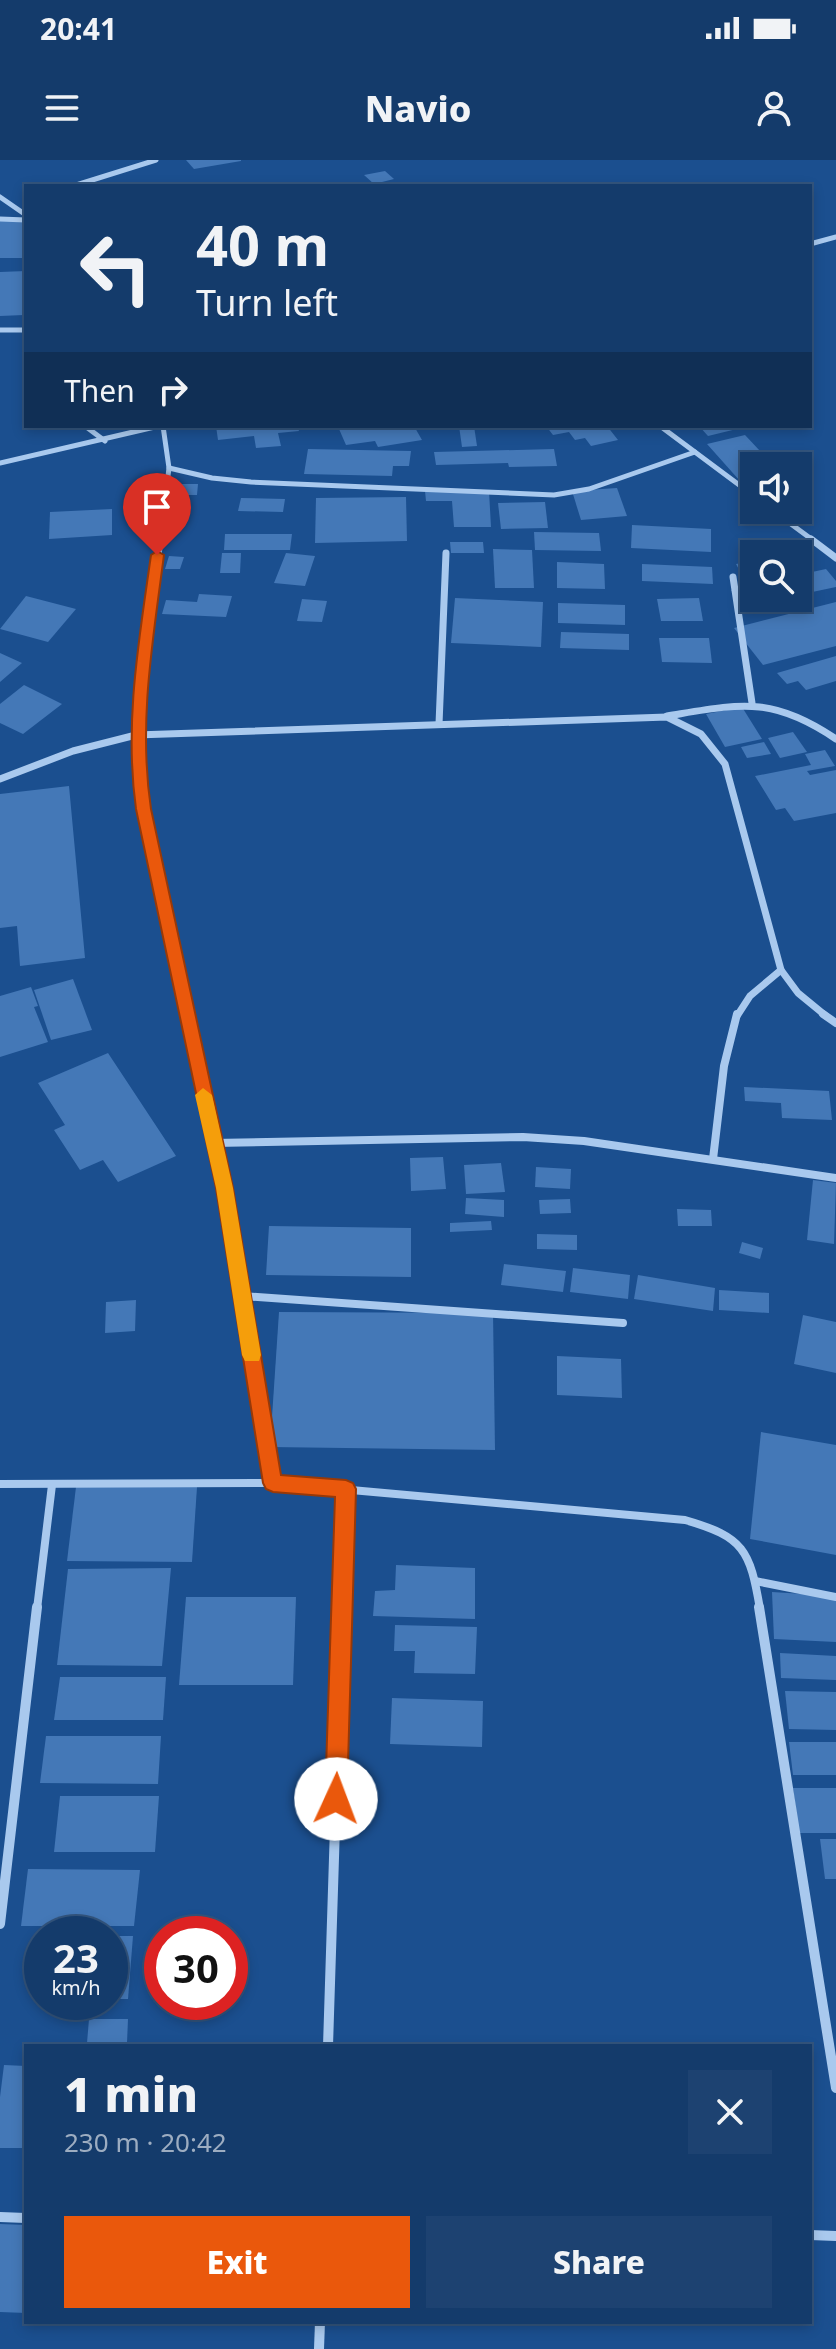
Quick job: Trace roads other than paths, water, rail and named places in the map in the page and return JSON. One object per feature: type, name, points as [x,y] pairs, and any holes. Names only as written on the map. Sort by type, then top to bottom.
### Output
[{"type":"street","points":[[79,184],[156,160]]},
{"type":"street","points":[[0,197],[24,215]]},
{"type":"street","points":[[12,205],[24,202]]},
{"type":"street","points":[[0,219],[24,217]]},
{"type":"street","points":[[812,243],[836,237]]},
{"type":"street","points":[[0,330],[24,330]]},
{"type":"street","points":[[88,428],[105,441]]},
{"type":"street","points":[[0,463],[154,428]]},
{"type":"street","points":[[161,428],[169,468],[136,735],[144,809],[225,1188],[273,1483]]},
{"type":"street","points":[[663,428],[740,486]]},
{"type":"street","points":[[169,468],[212,478],[251,482],[554,495],[602,485],[695,452]]},
{"type":"street","points":[[791,524],[836,558]]},
{"type":"street","points":[[439,724],[446,553]]},
{"type":"street","points":[[733,577],[752,703]]},
{"type":"street","points":[[0,779],[73,751],[136,735],[667,717],[752,703],[788,709],[811,720],[836,739]]},
{"type":"street","points":[[667,717],[698,729],[714,745],[725,764],[781,970],[791,988],[811,1007],[836,1023]]},
{"type":"street","points":[[713,1159],[730,1042],[738,1013],[752,995],[781,970]]},
{"type":"street","points":[[213,1143],[523,1137],[584,1141],[836,1178]]},
{"type":"street","points":[[242,1296],[623,1323]]},
{"type":"street","points":[[0,1484],[273,1483],[685,1520],[725,1532],[745,1550],[755,1581],[836,2088]]},
{"type":"street","points":[[0,1924],[52,1485]]},
{"type":"street","points":[[328,2044],[346,1489]]},
{"type":"street","points":[[755,1581],[836,1597]]},
{"type":"street","points":[[0,2217],[24,2218]]},
{"type":"street","points":[[812,2235],[836,2236]]},
{"type":"street","points":[[319,2349],[320,2324]]}]
